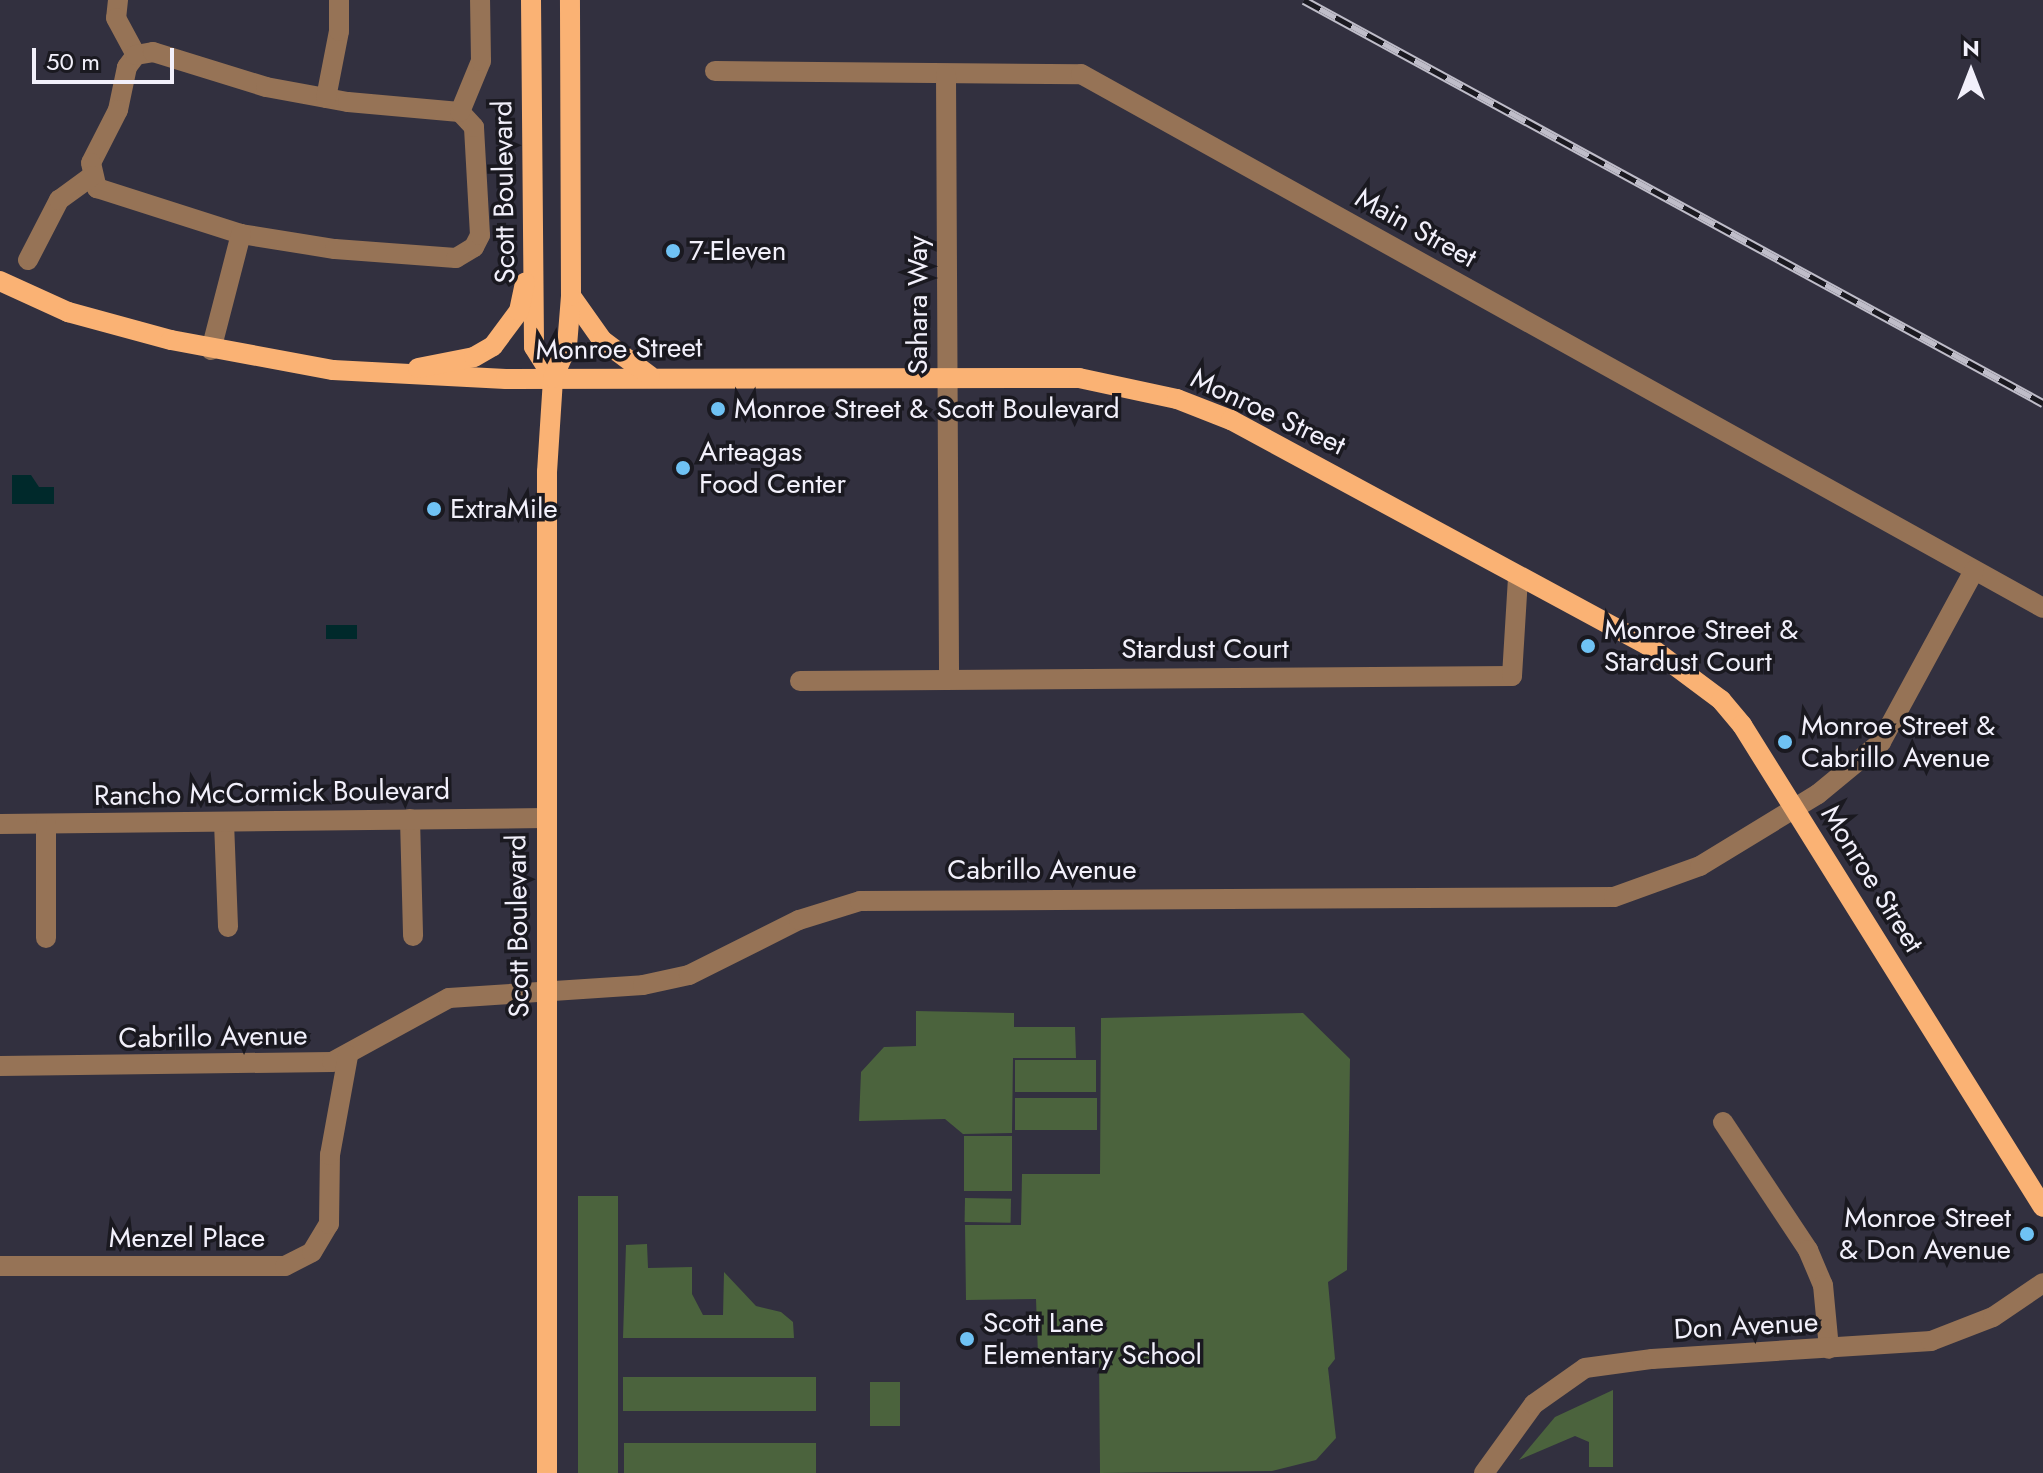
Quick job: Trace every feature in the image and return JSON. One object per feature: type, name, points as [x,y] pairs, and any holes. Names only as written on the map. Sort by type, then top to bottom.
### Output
[{"type":"main road","name":"Scott Boulevard","points":[[531,0],[534,347],[553,378]]},
{"type":"main road","name":"Scott Boulevard","points":[[547,1473],[547,472],[553,378],[567,346],[571,296],[570,0]]},
{"type":"main road","points":[[390,374],[474,357],[502,338],[519,311],[533,240]]},
{"type":"main road","name":"Monroe Street","points":[[0,281],[68,312],[211,350],[390,374],[553,378],[1079,378],[1177,399],[1321,465],[1693,675],[1742,725],[2043,1207]]},
{"type":"main road","points":[[571,296],[602,340],[650,376]]},
{"type":"street","points":[[118,0],[116,18],[136,55]]},
{"type":"street","points":[[326,98],[339,31],[339,0]]},
{"type":"street","points":[[460,112],[481,61],[480,0]]},
{"type":"street","points":[[153,52],[266,87],[326,98],[460,112],[474,127],[480,235],[474,247],[456,258],[335,249],[241,234],[97,188],[92,176],[91,163],[118,110],[127,67],[136,55],[153,52]]},
{"type":"street","name":"Main Street","points":[[715,71],[1081,74],[2043,608]]},
{"type":"street","name":"Sahara Way","points":[[946,75],[949,678]]},
{"type":"street","points":[[28,260],[59,200],[92,176]]},
{"type":"street","points":[[211,350],[241,234]]},
{"type":"street","name":"Cabrillo Avenue","points":[[0,1066],[313,1065],[348,1056],[427,1006],[449,998],[643,985],[689,975],[799,920],[860,901],[1614,897],[1700,866],[1795,810],[1881,742],[1974,571]]},
{"type":"street","name":"Stardust Court","points":[[800,681],[1512,676],[1518,578]]},
{"type":"street","name":"Rancho McCormick Boulevard","points":[[0,824],[545,818]]},
{"type":"street","points":[[410,819],[413,936]]},
{"type":"street","points":[[224,822],[228,927]]},
{"type":"street","points":[[46,824],[46,938]]},
{"type":"street","name":"Menzel Place","points":[[0,1266],[285,1266],[312,1252],[329,1224],[330,1155],[348,1056]]},
{"type":"street","points":[[1723,1122],[1808,1250],[1823,1285],[1829,1349]]},
{"type":"street","name":"Don Avenue","points":[[1484,1473],[1534,1404],[1585,1368],[1652,1359],[1931,1341],[1993,1317],[2043,1283]]},
{"type":"green space","points":[[916,1011],[1014,1013],[1014,1027],[1075,1027],[1076,1058],[1013,1058],[1012,1133],[963,1134],[945,1119],[859,1121],[861,1072],[884,1047],[916,1046]]},
{"type":"green space","points":[[1303,1013],[1350,1059],[1347,1270],[1328,1282],[1335,1359],[1328,1368],[1336,1438],[1316,1460],[1272,1471],[1100,1473],[1099,1353],[1038,1355],[1036,1299],[966,1300],[965,1225],[1021,1225],[1022,1174],[1100,1174],[1101,1018]]},
{"type":"green space","points":[[1015,1060],[1096,1060],[1096,1092],[1015,1092]]},
{"type":"green space","points":[[1015,1098],[1097,1098],[1097,1130],[1015,1130]]},
{"type":"green space","points":[[964,1136],[1012,1136],[1012,1191],[964,1191]]},
{"type":"green space","points":[[578,1196],[618,1196],[618,1473],[578,1473]]},
{"type":"green space","points":[[965,1198],[1011,1199],[1011,1223],[965,1222]]},
{"type":"green space","points":[[647,1244],[648,1268],[692,1267],[692,1294],[703,1315],[723,1315],[724,1272],[756,1306],[781,1312],[793,1322],[794,1338],[623,1338],[626,1245]]},
{"type":"green space","points":[[623,1377],[816,1377],[816,1411],[623,1411]]},
{"type":"green space","points":[[870,1382],[900,1382],[900,1426],[870,1426]]},
{"type":"green space","points":[[1613,1390],[1613,1467],[1589,1467],[1589,1442],[1575,1436],[1519,1460],[1555,1417]]},
{"type":"green space","points":[[624,1443],[816,1443],[816,1473],[624,1473]]},
{"type":"shaded area","points":[[12,475],[31,475],[39,487],[54,487],[54,504],[12,504]]},
{"type":"shaded area","points":[[326,625],[357,625],[357,639],[326,639]]},
{"type":"railway","points":[[1304,0],[2043,403]]},
{"type":"place","name":"7-Eleven","points":[[673,251]]},
{"type":"place","name":"Monroe Street & Scott Boulevard","points":[[718,409]]},
{"type":"place","name":"Arteagas Food Center","points":[[683,468]]},
{"type":"place","name":"ExtraMile","points":[[434,509]]},
{"type":"place","name":"Monroe Street & Stardust Court","points":[[1588,646]]},
{"type":"place","name":"Monroe Street & Cabrillo Avenue","points":[[1785,742]]},
{"type":"place","name":"Monroe Street & Don Avenue","points":[[2027,1234]]},
{"type":"place","name":"Scott Lane Elementary School","points":[[967,1339]]}]
